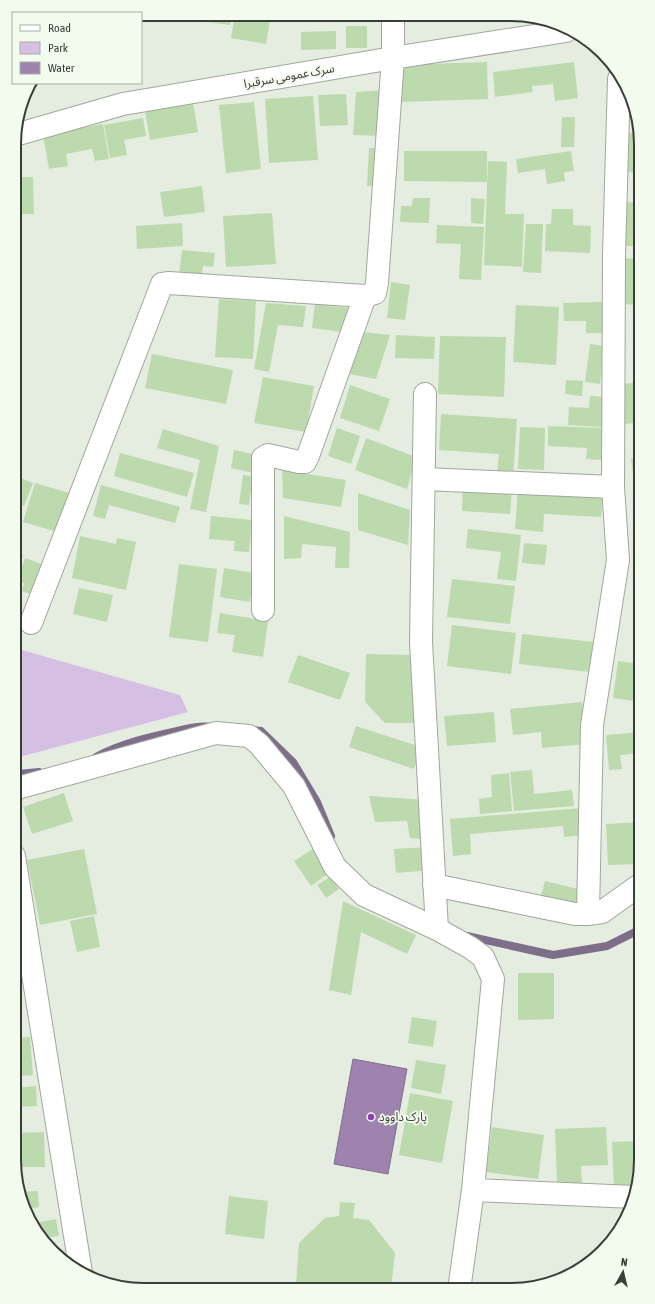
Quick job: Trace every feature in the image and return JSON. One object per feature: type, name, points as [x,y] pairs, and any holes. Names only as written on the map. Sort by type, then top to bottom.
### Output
[{"type":"street","points":[[31,623],[162,284],[169,282],[365,296],[375,292],[377,283],[393,58],[393,21]]},
{"type":"street","name":"سرک عمومی سرقبرا","points":[[21,133],[123,104],[393,58],[561,32]]},
{"type":"street","points":[[588,914],[592,725],[618,560],[613,487],[614,255],[618,84]]},
{"type":"street","points":[[263,610],[263,458],[268,455],[305,462],[365,296]]},
{"type":"street","points":[[425,394],[421,642],[436,929]]},
{"type":"street","points":[[424,479],[613,487]]},
{"type":"street","points":[[21,787],[216,733],[249,736],[260,744],[294,786],[335,867],[364,895],[436,929],[471,948],[483,957],[493,979],[473,1190],[460,1283]]},
{"type":"street","points":[[434,885],[575,914],[602,912],[634,889]]},
{"type":"street","points":[[21,900],[80,1265]]},
{"type":"street","points":[[473,1190],[628,1197]]},
{"type":"green space","points":[[21,650],[180,695],[188,712],[21,756]]},
{"type":"water","name":"پارک داوود","points":[[353,1059],[407,1069],[388,1174],[334,1164]]},
{"type":"building","points":[[199,21],[230,21],[230,25]]},
{"type":"building","points":[[234,21],[270,21],[266,44],[231,38]]},
{"type":"building","points":[[346,26],[367,26],[367,48],[346,48]]},
{"type":"building","points":[[336,31],[336,49],[301,50],[301,32]]},
{"type":"building","points":[[487,62],[488,99],[401,102],[400,65]]},
{"type":"building","points":[[574,62],[578,98],[555,101],[553,84],[532,86],[533,92],[495,97],[493,72]]},
{"type":"building","points":[[386,90],[383,136],[353,135],[356,92]]},
{"type":"building","points":[[346,94],[348,125],[320,126],[318,95]]},
{"type":"building","points":[[313,96],[318,160],[269,163],[265,99]]},
{"type":"building","points":[[193,102],[198,132],[150,140],[145,111]]},
{"type":"building","points":[[254,102],[261,169],[226,173],[219,105]]},
{"type":"building","points":[[562,117],[575,117],[574,147],[561,147]]},
{"type":"building","points":[[143,118],[146,136],[124,140],[127,155],[110,158],[104,125]]},
{"type":"building","points":[[103,124],[109,159],[95,161],[92,149],[66,154],[68,166],[49,169],[43,135]]},
{"type":"building","points":[[628,133],[634,133],[634,172],[628,172]]},
{"type":"building","points":[[369,148],[383,149],[381,186],[367,186]]},
{"type":"building","points":[[404,151],[487,151],[487,182],[404,181]]},
{"type":"building","points":[[571,151],[574,171],[564,172],[565,181],[547,184],[545,169],[518,173],[516,159]]},
{"type":"building","points":[[488,161],[507,162],[505,214],[524,214],[522,267],[484,265]]},
{"type":"building","points":[[21,177],[33,177],[34,214],[21,214]]},
{"type":"building","points":[[202,186],[205,212],[164,217],[160,192]]},
{"type":"building","points":[[413,198],[430,198],[429,223],[400,222],[401,206],[412,206]]},
{"type":"building","points":[[471,198],[485,199],[483,224],[471,223]]},
{"type":"building","points":[[625,202],[634,203],[634,246],[625,246]]},
{"type":"building","points":[[552,209],[573,209],[573,225],[591,226],[590,253],[545,251],[546,224],[551,224]]},
{"type":"building","points":[[272,213],[276,264],[226,267],[223,216]]},
{"type":"building","points":[[182,223],[183,246],[137,249],[136,226]]},
{"type":"building","points":[[526,224],[543,224],[541,273],[523,272]]},
{"type":"building","points":[[437,225],[484,227],[481,280],[459,279],[461,244],[436,243]]},
{"type":"building","points":[[182,250],[215,253],[213,267],[203,266],[201,278],[179,275]]},
{"type":"building","points":[[621,258],[634,259],[634,305],[620,304]]},
{"type":"building","points":[[391,282],[410,285],[405,320],[387,318]]},
{"type":"building","points":[[219,299],[256,301],[253,359],[215,357]]},
{"type":"building","points":[[602,302],[602,333],[586,333],[586,321],[564,321],[563,303]]},
{"type":"building","points":[[266,303],[306,306],[303,327],[278,325],[269,372],[254,369]]},
{"type":"building","points":[[315,304],[356,309],[349,333],[312,328]]},
{"type":"building","points":[[516,305],[559,307],[556,365],[513,362]]},
{"type":"building","points":[[363,332],[390,335],[376,379],[349,374]]},
{"type":"building","points":[[396,335],[435,337],[434,359],[395,358]]},
{"type":"building","points":[[440,336],[506,337],[504,397],[438,394]]},
{"type":"building","points":[[590,344],[604,346],[600,384],[585,382]]},
{"type":"building","points":[[152,354],[233,370],[226,404],[145,388]]},
{"type":"building","points":[[263,377],[314,386],[306,432],[254,423]]},
{"type":"building","points":[[566,380],[583,381],[582,396],[565,394]]},
{"type":"building","points":[[634,383],[634,423],[625,424],[622,384]]},
{"type":"building","points":[[350,385],[390,399],[379,431],[340,418]]},
{"type":"building","points":[[590,396],[604,397],[603,427],[568,425],[569,407],[589,408]]},
{"type":"building","points":[[441,414],[517,419],[513,477],[497,475],[499,454],[439,450]]},
{"type":"building","points":[[548,426],[603,428],[602,460],[586,459],[587,448],[548,446]]},
{"type":"building","points":[[520,427],[545,428],[544,470],[518,469]]},
{"type":"building","points":[[337,428],[360,436],[351,464],[328,456]]},
{"type":"building","points":[[163,429],[219,446],[206,512],[190,509],[200,460],[157,448]]},
{"type":"building","points":[[366,438],[416,457],[407,489],[355,470]]},
{"type":"building","points":[[234,450],[257,455],[253,473],[231,468]]},
{"type":"building","points":[[120,453],[194,473],[187,497],[114,476]]},
{"type":"building","points":[[631,459],[634,459],[634,482]]},
{"type":"building","points":[[282,470],[346,480],[341,507],[283,498]]},
{"type":"building","points":[[243,475],[253,476],[249,505],[239,504]]},
{"type":"building","points":[[21,478],[33,483],[24,506],[21,505]]},
{"type":"building","points":[[35,483],[76,495],[64,534],[23,522]]},
{"type":"building","points":[[101,485],[180,507],[175,523],[109,505],[105,519],[93,516]]},
{"type":"building","points":[[463,486],[512,489],[510,514],[462,511]]},
{"type":"building","points":[[518,489],[603,494],[601,517],[544,514],[543,532],[515,529]]},
{"type":"building","points":[[358,493],[410,510],[408,545],[358,530]]},
{"type":"building","points":[[211,516],[252,520],[249,552],[234,551],[235,541],[209,539]]},
{"type":"building","points":[[284,516],[350,532],[349,568],[335,568],[336,547],[302,544],[301,558],[284,559]]},
{"type":"building","points":[[468,529],[521,535],[516,581],[497,579],[501,552],[466,548]]},
{"type":"building","points":[[80,536],[116,544],[117,538],[136,542],[126,590],[72,578]]},
{"type":"building","points":[[524,543],[547,545],[545,565],[522,563]]},
{"type":"building","points":[[25,558],[47,566],[36,596],[22,591],[24,583],[21,582],[21,570]]},
{"type":"building","points":[[179,564],[217,569],[208,642],[169,637]]},
{"type":"building","points":[[224,568],[254,573],[250,602],[220,597]]},
{"type":"building","points":[[452,579],[515,586],[510,624],[447,617]]},
{"type":"building","points":[[79,588],[113,595],[107,622],[73,614]]},
{"type":"building","points":[[220,613],[268,621],[263,657],[232,652],[235,635],[217,633]]},
{"type":"building","points":[[452,625],[516,633],[511,674],[447,666]]},
{"type":"building","points":[[522,634],[594,642],[590,672],[519,664]]},
{"type":"building","points":[[366,654],[416,655],[415,723],[385,723],[365,702]]},
{"type":"building","points":[[298,655],[350,673],[340,700],[288,682]]},
{"type":"building","points":[[618,661],[634,663],[634,701],[613,698]]},
{"type":"building","points":[[582,702],[587,744],[542,748],[541,732],[513,735],[510,709]]},
{"type":"building","points":[[494,712],[496,742],[447,746],[444,716]]},
{"type":"building","points":[[356,726],[421,747],[414,769],[349,747]]},
{"type":"building","points":[[634,733],[634,754],[620,755],[622,769],[609,770],[606,735]]},
{"type":"building","points":[[532,770],[534,794],[572,790],[574,806],[514,811],[510,772]]},
{"type":"building","points":[[509,773],[512,811],[480,814],[479,799],[492,797],[491,775]]},
{"type":"building","points":[[64,793],[73,821],[32,834],[23,807]]},
{"type":"building","points":[[369,796],[425,800],[429,840],[410,838],[407,821],[375,822]]},
{"type":"building","points":[[582,808],[584,835],[564,837],[563,826],[470,834],[471,854],[453,856],[450,819]]},
{"type":"building","points":[[634,822],[634,864],[608,865],[606,824]]},
{"type":"building","points":[[428,847],[430,870],[396,873],[394,849]]},
{"type":"building","points":[[84,849],[97,914],[40,925],[27,860]]},
{"type":"building","points":[[313,849],[329,873],[311,886],[294,861]]},
{"type":"building","points":[[330,877],[339,889],[326,898],[317,885]]},
{"type":"building","points":[[545,881],[582,890],[578,905],[541,896]]},
{"type":"building","points":[[343,901],[416,935],[407,954],[361,932],[351,995],[329,990]]},
{"type":"building","points":[[94,916],[100,947],[77,952],[70,921]]},
{"type":"building","points":[[518,973],[554,973],[554,1019],[518,1020]]},
{"type":"building","points":[[412,1017],[437,1021],[433,1047],[408,1043]]},
{"type":"building","points":[[30,1037],[33,1075],[21,1076],[21,1038]]},
{"type":"building","points":[[416,1060],[446,1065],[441,1094],[411,1088]]},
{"type":"building","points":[[36,1086],[37,1106],[21,1107],[21,1087]]},
{"type":"building","points":[[410,1093],[453,1101],[442,1163],[399,1155]]},
{"type":"building","points":[[492,1127],[544,1135],[538,1179],[486,1172]]},
{"type":"building","points":[[606,1127],[608,1165],[581,1166],[582,1183],[557,1183],[555,1129]]},
{"type":"building","points":[[44,1132],[45,1167],[21,1167],[21,1133]]},
{"type":"building","points":[[634,1141],[634,1168],[631,1187],[614,1188],[612,1142]]},
{"type":"building","points":[[38,1191],[39,1207],[31,1208],[25,1192]]},
{"type":"building","points":[[229,1196],[268,1201],[264,1239],[225,1234]]},
{"type":"building","points":[[340,1202],[355,1203],[353,1218],[369,1220],[395,1253],[392,1283],[296,1283],[299,1243],[325,1218],[339,1216]]},
{"type":"building","points":[[56,1219],[59,1236],[48,1238],[38,1222]]},
{"type":"waterway","points":[[96,757],[114,748],[143,739],[193,728],[213,727]]},
{"type":"waterway","points":[[250,730],[261,731],[293,762],[317,802],[331,836]]},
{"type":"waterway","points":[[21,774],[39,772]]},
{"type":"waterway","points":[[467,936],[553,955],[607,946],[634,932]]},
{"type":"place","name":"پارک داوود","points":[[371,1117]]}]
